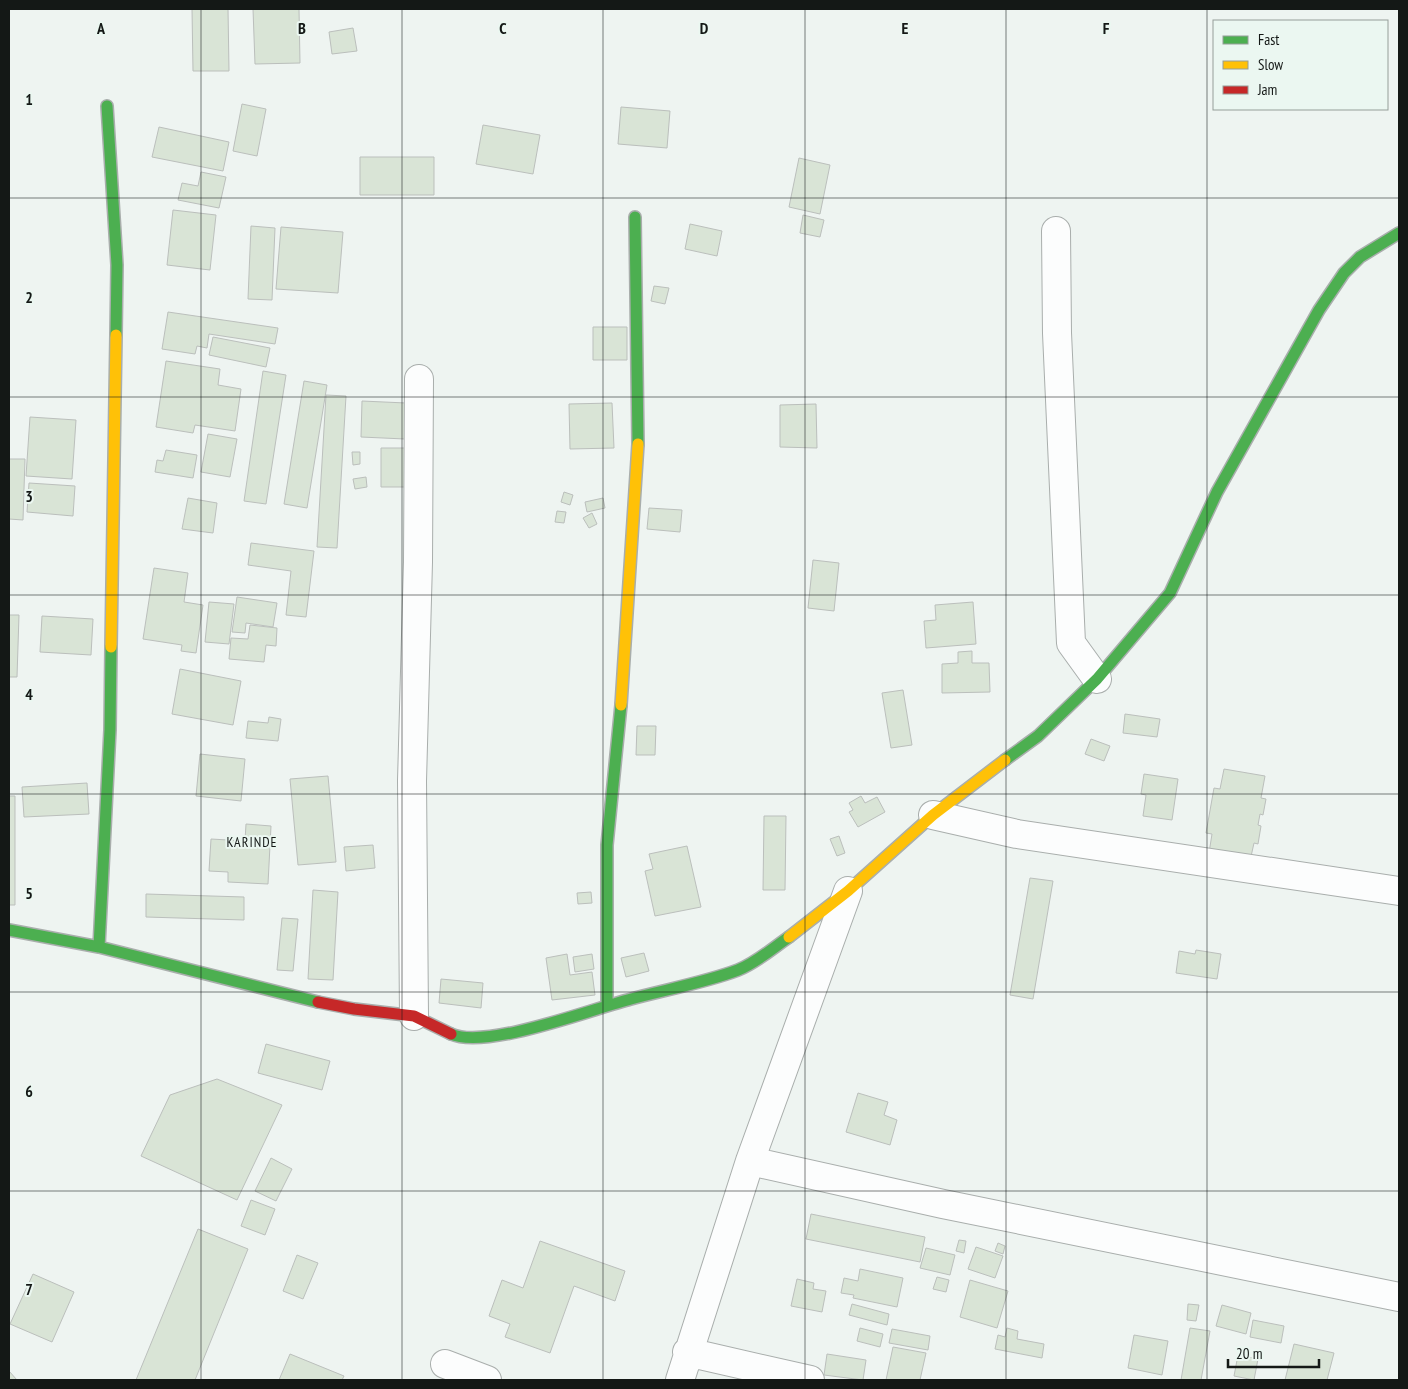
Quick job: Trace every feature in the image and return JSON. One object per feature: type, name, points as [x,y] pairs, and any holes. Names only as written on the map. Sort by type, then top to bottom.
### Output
[{"type":"street","points":[[99,947],[110,730],[117,265],[107,106]]},
{"type":"street","points":[[607,1005],[607,845],[625,662],[638,459],[634,272],[635,217]]},
{"type":"street","points":[[1056,231],[1058,333],[1071,643],[1097,679]]},
{"type":"street","points":[[9,930],[99,947],[294,997],[354,1009],[414,1016],[460,1038],[504,1034],[562,1021],[607,1005],[739,970],[792,935],[848,891],[932,815],[1038,736],[1097,679],[1170,593],[1217,492],[1319,310],[1344,273],[1360,257],[1399,232]]},
{"type":"street","points":[[414,1016],[412,780],[418,562],[419,379]]},
{"type":"street","points":[[932,815],[1017,834],[1399,891]]},
{"type":"street","points":[[680,1380],[687,1352],[750,1161],[848,891]]},
{"type":"street","points":[[750,1161],[972,1210],[1399,1297]]},
{"type":"street","points":[[687,1352],[810,1380]]},
{"type":"street","points":[[445,1364],[487,1380]]},
{"type":"building","points":[[192,9],[228,9],[229,71],[193,71]]},
{"type":"building","points":[[253,9],[299,9],[300,63],[255,64]]},
{"type":"building","points":[[353,28],[357,51],[332,54],[329,32]]},
{"type":"building","points":[[242,104],[266,109],[257,156],[233,151]]},
{"type":"building","points":[[621,107],[670,111],[667,148],[618,144]]},
{"type":"building","points":[[483,125],[540,135],[533,174],[476,164]]},
{"type":"building","points":[[159,127],[229,142],[223,171],[152,157]]},
{"type":"building","points":[[360,157],[434,157],[434,195],[360,195]]},
{"type":"building","points":[[799,158],[830,165],[820,214],[789,207]]},
{"type":"building","points":[[201,172],[226,177],[219,208],[178,200],[182,183],[198,186]]},
{"type":"building","points":[[173,210],[216,215],[210,270],[167,265]]},
{"type":"building","points":[[803,215],[824,220],[820,237],[800,233]]},
{"type":"building","points":[[690,224],[722,231],[717,256],[685,249]]},
{"type":"building","points":[[251,226],[275,228],[272,300],[248,299]]},
{"type":"building","points":[[281,227],[343,232],[338,293],[276,289]]},
{"type":"building","points":[[654,286],[669,288],[665,304],[651,301]]},
{"type":"building","points":[[168,312],[278,328],[275,344],[209,334],[207,348],[197,346],[195,354],[162,349]]},
{"type":"building","points":[[593,327],[627,327],[627,360],[593,360]]},
{"type":"building","points":[[213,337],[270,348],[266,367],[209,355]]},
{"type":"building","points":[[166,361],[220,369],[218,385],[241,389],[235,431],[195,425],[193,433],[156,427]]},
{"type":"building","points":[[263,371],[286,375],[266,504],[244,501]]},
{"type":"building","points":[[304,381],[327,385],[307,508],[284,504]]},
{"type":"building","points":[[326,395],[346,396],[337,548],[317,547]]},
{"type":"building","points":[[362,401],[406,403],[405,439],[361,437]]},
{"type":"building","points":[[612,403],[614,448],[570,449],[569,404]]},
{"type":"building","points":[[816,404],[817,448],[780,447],[780,405]]},
{"type":"building","points":[[30,417],[76,420],[72,479],[26,476]]},
{"type":"building","points":[[208,434],[237,439],[230,477],[201,472]]},
{"type":"building","points":[[381,448],[417,448],[418,487],[381,487]]},
{"type":"building","points":[[166,450],[197,455],[193,478],[155,472],[157,460],[163,461]]},
{"type":"building","points":[[352,452],[360,452],[360,464],[353,465]]},
{"type":"building","points":[[9,459],[25,459],[23,520],[9,519]]},
{"type":"building","points":[[366,477],[367,487],[355,489],[353,479]]},
{"type":"building","points":[[29,483],[75,486],[73,516],[27,512]]},
{"type":"building","points":[[564,492],[573,495],[570,505],[561,502]]},
{"type":"building","points":[[188,498],[217,503],[213,533],[182,529]]},
{"type":"building","points":[[603,498],[605,508],[587,512],[585,502]]},
{"type":"building","points":[[649,508],[682,510],[680,532],[647,529]]},
{"type":"building","points":[[557,511],[566,512],[564,523],[555,522]]},
{"type":"building","points":[[592,513],[597,524],[589,528],[583,518]]},
{"type":"building","points":[[251,543],[314,551],[306,617],[286,615],[291,571],[248,565]]},
{"type":"building","points":[[813,560],[839,563],[834,611],[808,608]]},
{"type":"building","points":[[154,568],[188,573],[184,602],[203,605],[196,653],[181,651],[182,645],[143,639]]},
{"type":"building","points":[[237,597],[277,603],[273,627],[246,623],[245,633],[232,632]]},
{"type":"building","points":[[209,602],[234,604],[229,644],[205,642]]},
{"type":"building","points":[[973,602],[976,644],[926,648],[924,621],[936,620],[935,605]]},
{"type":"building","points":[[9,615],[19,615],[17,677],[9,677]]},
{"type":"building","points":[[42,616],[93,619],[91,655],[40,652]]},
{"type":"building","points":[[250,625],[277,628],[276,646],[266,645],[264,662],[229,659],[231,638],[248,639]]},
{"type":"building","points":[[972,651],[972,663],[989,663],[990,692],[942,693],[942,664],[958,663],[958,652]]},
{"type":"building","points":[[180,669],[241,681],[233,725],[172,714]]},
{"type":"building","points":[[903,690],[912,745],[891,748],[882,693]]},
{"type":"building","points":[[1125,714],[1160,719],[1157,737],[1123,733]]},
{"type":"building","points":[[269,717],[281,719],[278,741],[246,738],[248,721],[268,723]]},
{"type":"building","points":[[637,726],[656,726],[655,755],[636,755]]},
{"type":"building","points":[[1091,739],[1110,746],[1104,761],[1085,754]]},
{"type":"building","points":[[200,754],[245,759],[241,801],[196,796]]},
{"type":"building","points":[[1224,769],[1265,776],[1261,798],[1266,799],[1263,815],[1260,814],[1258,825],[1261,826],[1258,844],[1254,843],[1250,861],[1209,853],[1212,834],[1206,833],[1214,788],[1220,789]]},
{"type":"building","points":[[1144,774],[1178,779],[1172,820],[1143,816],[1146,795],[1141,794]]},
{"type":"building","points":[[328,776],[336,862],[298,865],[290,779]]},
{"type":"building","points":[[87,783],[89,814],[24,817],[22,787]]},
{"type":"building","points":[[9,796],[15,796],[15,905],[9,905]]},
{"type":"building","points":[[861,796],[865,803],[877,797],[885,812],[858,827],[849,812],[853,810],[849,803]]},
{"type":"building","points":[[764,816],[786,816],[785,890],[763,890]]},
{"type":"building","points":[[246,824],[271,826],[268,884],[228,882],[228,872],[209,871],[211,839],[245,841]]},
{"type":"building","points":[[839,836],[845,853],[837,856],[830,839]]},
{"type":"building","points":[[373,845],[375,868],[346,871],[344,847]]},
{"type":"building","points":[[687,846],[701,907],[655,916],[645,871],[653,869],[649,854]]},
{"type":"building","points":[[1030,878],[1053,881],[1033,999],[1010,995]]},
{"type":"building","points":[[313,890],[338,892],[333,980],[308,979]]},
{"type":"building","points":[[591,892],[592,903],[578,904],[577,893]]},
{"type":"building","points":[[146,894],[244,897],[244,920],[146,917]]},
{"type":"building","points":[[282,918],[298,919],[293,971],[277,970]]},
{"type":"building","points":[[1196,950],[1221,954],[1217,979],[1176,973],[1179,951],[1195,954]]},
{"type":"building","points":[[644,953],[649,971],[626,977],[621,958]]},
{"type":"building","points":[[567,954],[570,975],[592,972],[595,995],[552,1000],[546,958]]},
{"type":"building","points":[[592,954],[594,969],[575,972],[573,957]]},
{"type":"building","points":[[441,979],[483,983],[481,1008],[439,1003]]},
{"type":"building","points":[[266,1044],[330,1061],[322,1090],[258,1073]]},
{"type":"building","points":[[217,1079],[282,1105],[237,1200],[141,1156],[170,1095]]},
{"type":"building","points":[[858,1093],[888,1102],[884,1115],[897,1120],[890,1145],[846,1132]]},
{"type":"building","points":[[271,1158],[292,1169],[276,1201],[255,1191]]},
{"type":"building","points":[[251,1200],[275,1209],[265,1235],[241,1226]]},
{"type":"building","points":[[811,1214],[925,1237],[920,1262],[806,1239]]},
{"type":"building","points":[[198,1229],[248,1249],[195,1380],[136,1380]]},
{"type":"building","points":[[959,1240],[966,1241],[964,1253],[956,1251]]},
{"type":"building","points":[[540,1241],[625,1271],[615,1301],[574,1286],[550,1353],[505,1337],[510,1324],[489,1316],[502,1280],[523,1288]]},
{"type":"building","points":[[998,1243],[1005,1246],[1003,1254],[995,1251]]},
{"type":"building","points":[[976,1247],[1003,1256],[995,1278],[968,1269]]},
{"type":"building","points":[[926,1248],[955,1255],[950,1275],[920,1268]]},
{"type":"building","points":[[297,1255],[318,1263],[303,1299],[283,1291]]},
{"type":"building","points":[[860,1269],[903,1278],[897,1307],[853,1298],[854,1295],[841,1293],[844,1278],[858,1281]]},
{"type":"building","points":[[33,1274],[74,1292],[52,1342],[10,1324]]},
{"type":"building","points":[[937,1277],[949,1280],[946,1292],[933,1289]]},
{"type":"building","points":[[797,1279],[814,1283],[813,1289],[826,1291],[822,1312],[791,1306]]},
{"type":"building","points":[[970,1280],[1008,1291],[997,1328],[960,1317]]},
{"type":"building","points":[[852,1304],[889,1314],[887,1325],[849,1315]]},
{"type":"building","points":[[1188,1304],[1199,1305],[1196,1321],[1187,1320]]},
{"type":"building","points":[[1222,1305],[1251,1313],[1246,1334],[1216,1326]]},
{"type":"building","points":[[1253,1320],[1284,1326],[1281,1343],[1250,1337]]},
{"type":"building","points":[[860,1328],[883,1334],[880,1347],[857,1341]]},
{"type":"building","points":[[1007,1328],[1018,1331],[1017,1339],[1044,1344],[1042,1358],[995,1349],[998,1335],[1005,1337]]},
{"type":"building","points":[[1190,1328],[1210,1331],[1201,1380],[1181,1380]]},
{"type":"building","points":[[892,1329],[930,1336],[928,1350],[889,1343]]},
{"type":"building","points":[[1134,1335],[1168,1341],[1162,1375],[1128,1368]]},
{"type":"building","points":[[1294,1344],[1334,1353],[1327,1380],[1285,1380]]},
{"type":"building","points":[[893,1347],[926,1353],[920,1380],[886,1380]]},
{"type":"building","points":[[290,1354],[344,1376],[342,1380],[279,1380]]},
{"type":"building","points":[[827,1354],[866,1360],[863,1380],[824,1375]]},
{"type":"building","points":[[1238,1355],[1258,1359],[1254,1380],[1234,1376]]},
{"type":"building","points":[[9,1371],[17,1380],[9,1380]]},
{"type":"traffic: fast","points":[[107,106],[117,265],[116,335]]},
{"type":"traffic: fast","points":[[635,217],[638,444]]},
{"type":"traffic: fast","points":[[1005,760],[1038,736],[1097,679],[1170,593],[1217,492],[1319,310],[1344,273],[1360,257],[1399,233]]},
{"type":"traffic: fast","points":[[99,947],[110,730],[111,647]]},
{"type":"traffic: fast","points":[[607,1005],[607,845],[621,705]]},
{"type":"traffic: fast","points":[[9,930],[99,947],[318,1002]]},
{"type":"traffic: fast","points":[[451,1034],[467,1038],[513,1033],[713,978],[738,970],[751,963],[789,937]]},
{"type":"traffic: slow","points":[[111,647],[116,335]]},
{"type":"traffic: slow","points":[[621,705],[638,444]]},
{"type":"traffic: slow","points":[[789,937],[848,891],[933,815],[1005,760]]},
{"type":"traffic: jam","points":[[318,1002],[354,1009],[414,1016],[451,1034]]},
{"type":"district","name":"KARINDE","points":[[252,842]]}]
